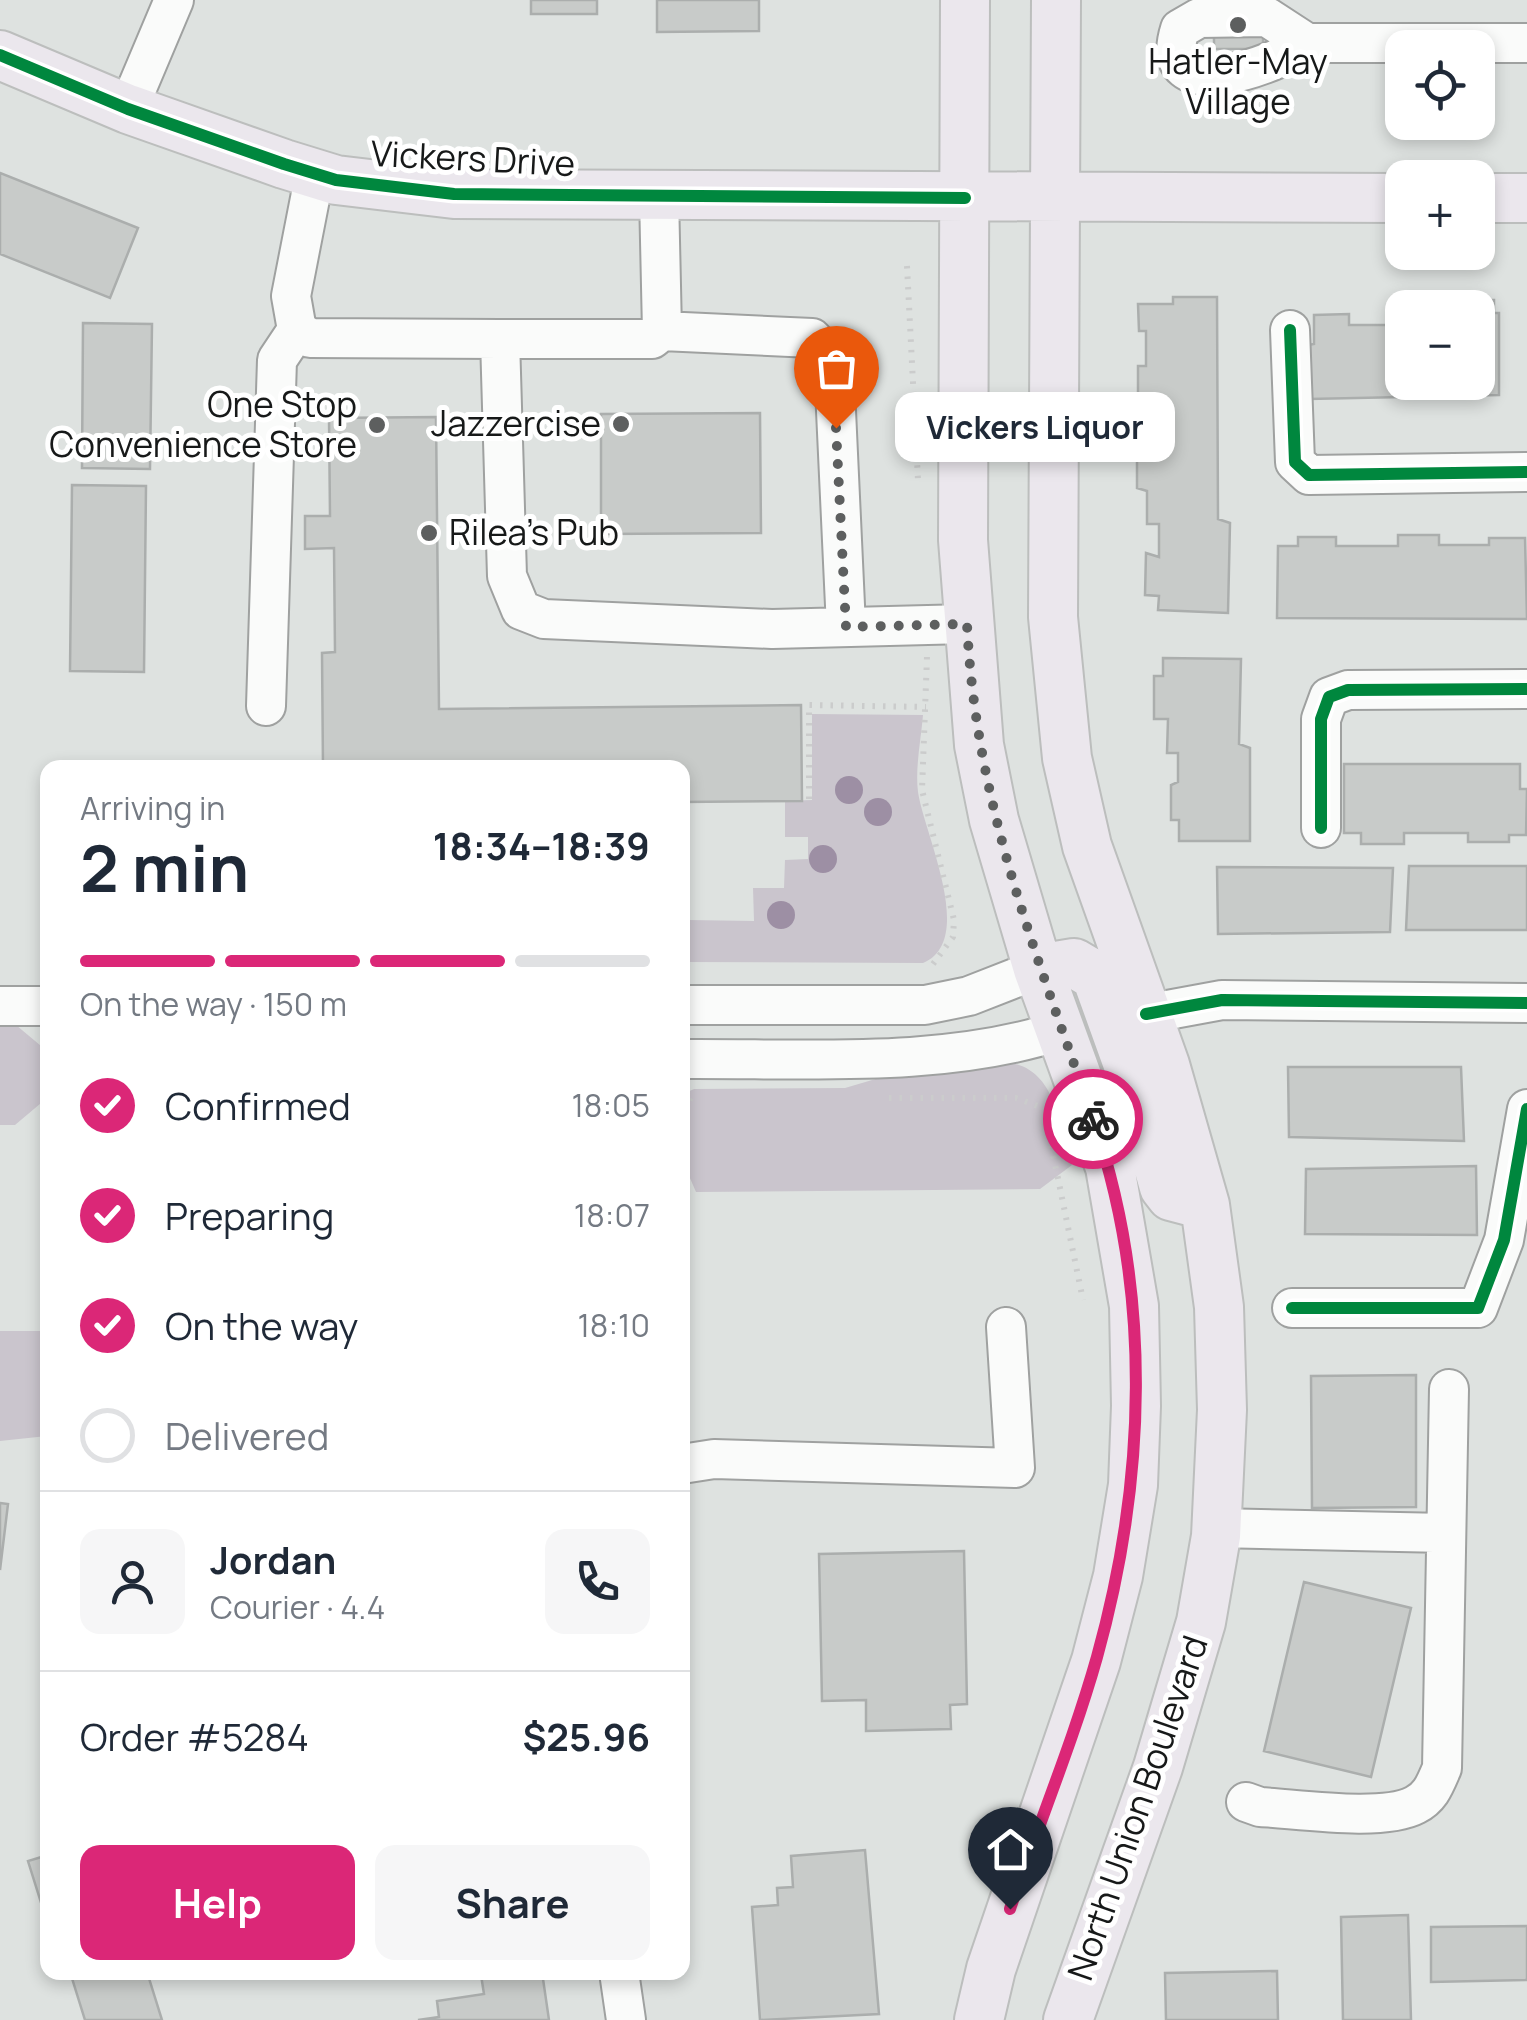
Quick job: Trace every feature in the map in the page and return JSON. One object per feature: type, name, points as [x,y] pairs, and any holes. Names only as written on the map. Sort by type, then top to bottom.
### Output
[{"type":"main road","points":[[965,0],[965,198],[946,624],[1038,969],[1110,1167],[1134,1306],[1133,1486],[1118,1576],[1096,1661],[996,1952],[979,2020]]},
{"type":"main road","name":"North Union Boulevard","points":[[1056,0],[1054,617],[1059,698],[1067,758],[1088,846],[1185,1127],[1205,1205],[1219,1307],[1222,1410],[1216,1528],[1201,1622],[1180,1701],[1068,2020]]},
{"type":"main road","name":"Vickers Drive","points":[[0,56],[128,108],[314,173],[394,189],[454,194],[1385,198]]},
{"type":"main road","points":[[1495,198],[1527,198]]},
{"type":"main road","points":[[1038,969],[1074,963],[1096,976],[1136,1088],[1164,1187],[1171,1196],[1205,1205]]},
{"type":"street","points":[[128,108],[174,0]]},
{"type":"street","points":[[1307,44],[1527,43]]},
{"type":"street","points":[[266,706],[277,360],[297,330],[290,296],[314,173]]},
{"type":"street","points":[[658,195],[662,331]]},
{"type":"street","points":[[297,330],[310,338],[652,340],[662,331],[812,338],[826,353],[835,388],[846,627]]},
{"type":"street","points":[[1290,330],[1295,462],[1309,475],[1527,472]]},
{"type":"street","points":[[500,340],[507,576],[521,610],[544,619],[772,629],[946,624]]},
{"type":"street","points":[[1321,828],[1321,719],[1329,697],[1348,690],[1527,689]]},
{"type":"street","points":[[690,1005],[925,1005],[969,996],[1038,969]]},
{"type":"street","points":[[1146,1014],[1222,1000],[1527,1002]]},
{"type":"street","points":[[0,1006],[40,1006]]},
{"type":"street","points":[[690,1059],[914,1054],[1028,1042],[1062,1030]]},
{"type":"street","points":[[1292,1308],[1478,1308],[1504,1240],[1527,1109]]},
{"type":"street","points":[[690,1463],[714,1459],[1015,1468],[1006,1327]]},
{"type":"street","points":[[1246,1802],[1260,1807],[1391,1812],[1414,1806],[1430,1794],[1442,1768],[1449,1389]]},
{"type":"street","points":[[1216,1528],[1446,1533]]},
{"type":"street","points":[[620,1980],[626,2020]]},
{"type":"path","points":[[907,266],[918,486]]},
{"type":"path","points":[[924,967],[946,950],[953,937],[954,920],[922,790],[926,707],[946,624]]},
{"type":"path","points":[[809,799],[809,706],[926,707]]},
{"type":"path","points":[[690,1097],[708,1098]]},
{"type":"path","points":[[886,1098],[1016,1098],[1042,1105],[1083,1300]]},
{"type":"shaded area","points":[[812,714],[923,715],[918,792],[947,910],[946,932],[939,951],[923,963],[690,962],[690,920],[754,921],[753,888],[784,888],[785,860],[808,859],[808,837],[785,837],[785,801],[812,800]]},
{"type":"shaded area","points":[[0,1025],[16,1025],[40,1045],[40,1104],[15,1125],[0,1125]]},
{"type":"shaded area","points":[[1002,1062],[1020,1065],[1044,1084],[1052,1098],[1072,1165],[1040,1189],[696,1192],[690,1178],[690,1091],[845,1088],[896,1073]]},
{"type":"shaded area","points":[[0,1331],[40,1331],[40,1437],[0,1441]]},
{"type":"building","points":[[531,0],[597,0],[597,14],[531,14]]},
{"type":"building","points":[[657,0],[759,0],[759,31],[657,32]]},
{"type":"building","name":"Hatler-May Village","points":[[1214,0],[1263,0],[1263,49],[1214,49]]},
{"type":"building","points":[[0,173],[138,228],[110,298],[0,254]]},
{"type":"building","points":[[1173,297],[1217,297],[1218,519],[1230,523],[1228,613],[1158,610],[1159,596],[1145,595],[1146,553],[1159,557],[1159,524],[1147,524],[1147,491],[1137,488],[1137,452],[1146,452],[1146,402],[1138,402],[1138,366],[1146,366],[1146,331],[1139,331],[1138,304],[1173,304]]},
{"type":"building","points":[[1495,313],[1499,313],[1499,395],[1495,395]]},
{"type":"building","points":[[1349,314],[1349,325],[1385,325],[1385,397],[1309,399],[1308,345],[1314,344],[1314,315]]},
{"type":"building","points":[[83,323],[152,324],[150,469],[82,468]]},
{"type":"building","points":[[760,413],[761,533],[601,534],[601,414]]},
{"type":"building","points":[[436,417],[439,709],[801,705],[802,801],[690,802],[690,760],[323,760],[322,653],[335,652],[334,548],[305,549],[305,516],[330,516],[329,418]]},
{"type":"building","points":[[72,485],[146,486],[144,672],[70,671]]},
{"type":"building","points":[[1398,535],[1439,535],[1439,545],[1489,545],[1489,538],[1525,538],[1527,619],[1277,618],[1278,546],[1298,546],[1298,537],[1336,537],[1336,546],[1398,546]]},
{"type":"building","points":[[1163,658],[1241,659],[1239,744],[1250,748],[1250,841],[1179,841],[1179,820],[1171,820],[1171,785],[1178,782],[1178,753],[1167,753],[1168,719],[1154,719],[1154,676],[1163,676]]},
{"type":"building","points":[[1344,764],[1520,764],[1520,789],[1527,789],[1526,835],[1509,835],[1509,842],[1468,842],[1468,833],[1404,833],[1404,844],[1361,844],[1361,833],[1344,833]]},
{"type":"building","points":[[1409,866],[1527,866],[1527,930],[1406,930]]},
{"type":"building","points":[[1217,867],[1393,868],[1390,932],[1218,934]]},
{"type":"building","points":[[1288,1067],[1461,1067],[1464,1141],[1289,1137]]},
{"type":"building","points":[[1476,1166],[1477,1235],[1305,1234],[1306,1169]]},
{"type":"building","points":[[1416,1375],[1416,1507],[1312,1508],[1311,1376]]},
{"type":"building","points":[[0,1503],[8,1504],[0,1570]]},
{"type":"building","points":[[964,1551],[967,1704],[950,1705],[951,1729],[866,1731],[866,1700],[822,1701],[819,1554]]},
{"type":"building","points":[[1304,1582],[1411,1608],[1371,1777],[1264,1751]]},
{"type":"building","points":[[865,1850],[879,2014],[760,2020],[752,1907],[778,1905],[777,1888],[793,1887],[791,1856]]},
{"type":"building","points":[[40,1857],[40,1899],[28,1861]]},
{"type":"building","points":[[1408,1915],[1411,2020],[1343,2020],[1341,1917]]},
{"type":"building","points":[[1527,1926],[1527,1980],[1431,1982],[1431,1927]]},
{"type":"building","points":[[1277,1971],[1278,2020],[1166,2020],[1165,1973]]},
{"type":"building","points":[[73,1980],[150,1980],[162,2020],[85,2020]]},
{"type":"building","points":[[482,1980],[543,1980],[549,2020],[418,2020],[439,2017],[437,2001],[484,1994]]},
{"type":"cycle path","points":[[0,55],[128,109],[336,180],[454,194],[965,198]]},
{"type":"cycle path","points":[[1290,330],[1295,462],[1309,475],[1527,472]]},
{"type":"cycle path","points":[[1321,828],[1321,719],[1329,697],[1348,690],[1527,689]]},
{"type":"cycle path","points":[[1146,1014],[1222,1000],[1527,1003]]},
{"type":"cycle path","points":[[1292,1308],[1478,1308],[1504,1240],[1527,1109]]},
{"type":"way so far","points":[[836,428],[846,627],[967,624],[978,746],[994,820],[1038,969],[1093,1119]]},
{"type":"place","name":"Hatler-May Village","points":[[1238,25]]},
{"type":"place","name":"Jazzercise","points":[[621,424]]},
{"type":"place","name":"One Stop Convenience Store","points":[[377,425]]},
{"type":"place","name":"Vickers Liquor","points":[[836,428]]},
{"type":"place","name":"Rilea's Pub","points":[[429,533]]},
{"type":"route","points":[[1010,1909],[1096,1661],[1118,1576],[1133,1486],[1134,1306],[1110,1167],[1093,1119]]}]
